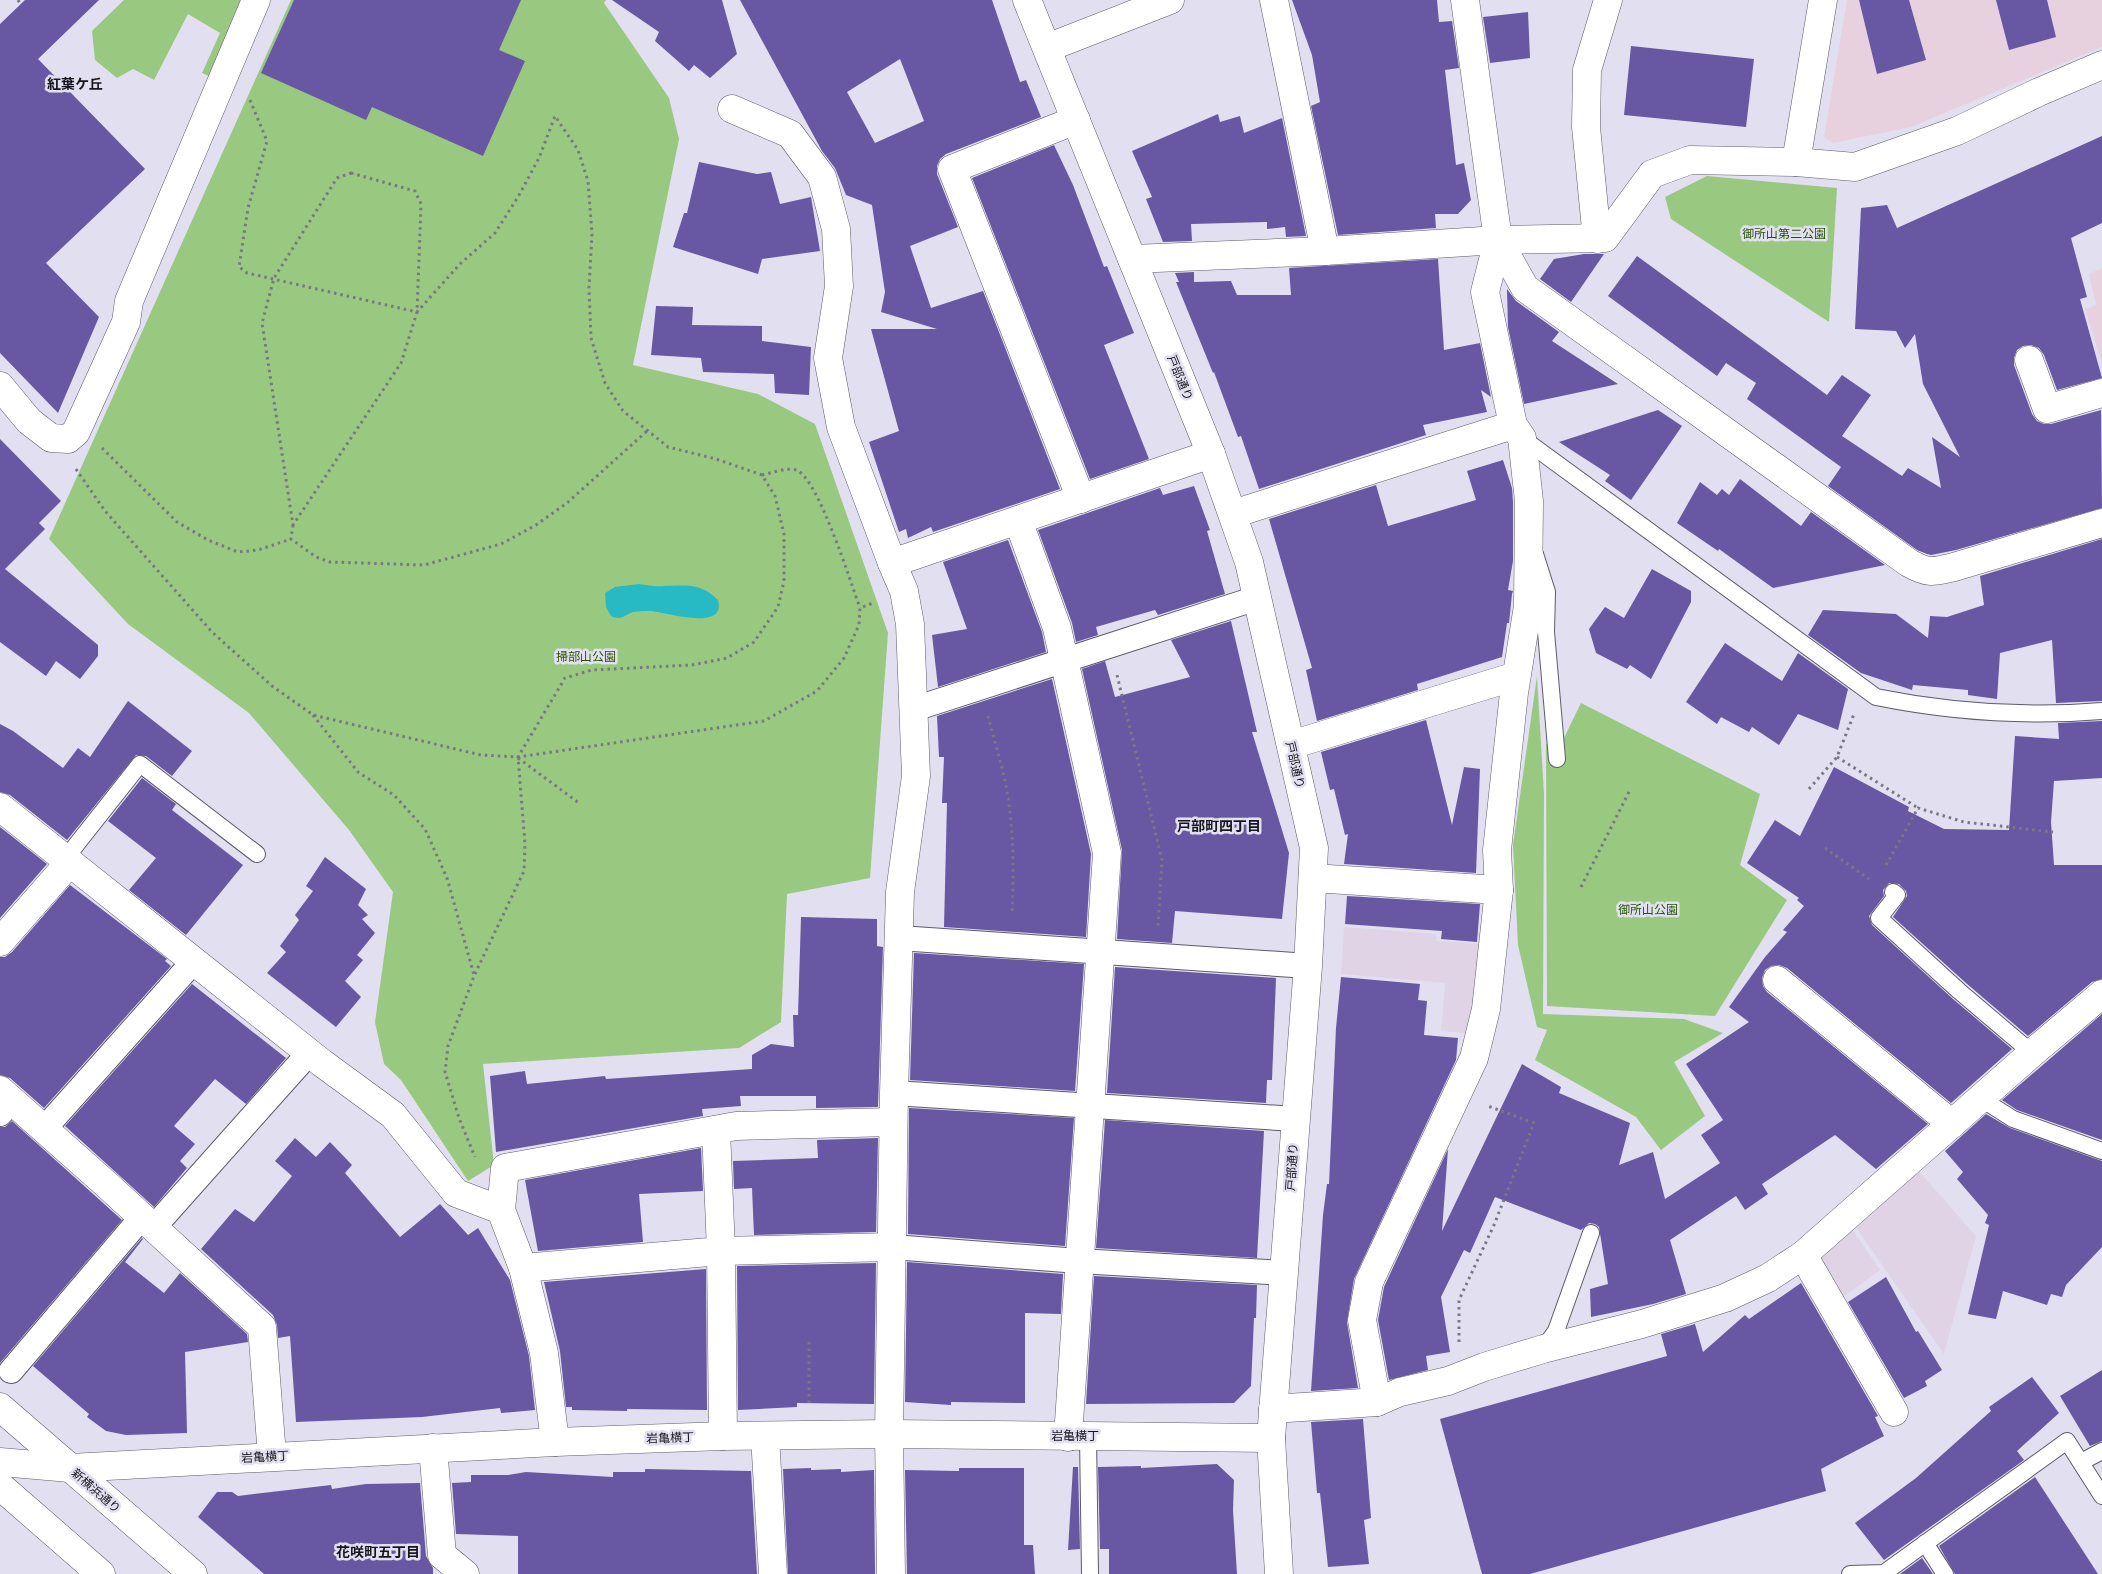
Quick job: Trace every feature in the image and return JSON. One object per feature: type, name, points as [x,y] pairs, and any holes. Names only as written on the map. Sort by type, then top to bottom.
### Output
[{"type":"street","points":[[0,386],[29,421],[51,438],[68,439],[76,432],[126,322],[129,301],[256,0]]},
{"type":"street","name":"戸部通り","points":[[1027,0],[1211,454],[1249,562],[1314,848],[1308,966],[1271,1438],[1279,1574]]},
{"type":"street","points":[[1047,48],[1170,0]]},
{"type":"street","points":[[1274,0],[1325,251]]},
{"type":"street","points":[[1465,0],[1498,240],[1525,288],[1909,563],[1924,571],[1935,572],[1954,567],[2102,523]]},
{"type":"street","points":[[1597,239],[1586,126],[1587,70],[1608,0]]},
{"type":"street","points":[[1796,162],[1823,0]]},
{"type":"street","points":[[1132,259],[1325,251],[1498,240],[1605,238],[1652,174],[1667,168],[1690,160],[1796,162],[1855,166],[1864,164],[1957,131],[2039,92],[2102,65]]},
{"type":"street","points":[[732,109],[790,134],[822,178],[836,229],[839,286],[828,358],[841,427],[904,591],[910,624],[916,776],[900,892],[893,1122],[889,1434],[891,1574]]},
{"type":"street","points":[[1076,120],[952,169],[1081,499]]},
{"type":"street","points":[[1377,1402],[1362,1320],[1369,1282],[1474,1058],[1486,1009],[1499,890],[1497,850],[1516,676],[1528,606],[1530,502],[1517,432],[1485,292],[1498,240]]},
{"type":"street","points":[[2029,360],[2047,409],[2102,393]]},
{"type":"street","points":[[1232,514],[1517,432]]},
{"type":"street","points":[[892,563],[1211,454]]},
{"type":"street","points":[[1018,520],[1057,628],[1106,853],[1079,1261],[1078,1436]]},
{"type":"street","points":[[914,709],[980,686],[1257,598]]},
{"type":"street","points":[[1290,745],[1516,676]]},
{"type":"street","points":[[0,808],[309,1052],[393,1114],[456,1193],[501,1210]]},
{"type":"street","points":[[0,942],[67,861]]},
{"type":"street","points":[[1313,878],[1499,890]]},
{"type":"street","points":[[899,938],[1308,966]]},
{"type":"street","points":[[44,1129],[194,961]]},
{"type":"street","points":[[1777,980],[1952,1124]]},
{"type":"street","points":[[1273,1409],[1377,1402],[1400,1392],[1427,1387],[1543,1349],[1642,1324],[1725,1298],[1768,1278],[1803,1255],[1980,1098],[2102,994]]},
{"type":"street","points":[[11,1371],[148,1222],[309,1052]]},
{"type":"street","points":[[894,1093],[1295,1119]]},
{"type":"street","points":[[4,1102],[44,1129],[262,1327],[272,1456]]},
{"type":"street","points":[[555,1442],[544,1353],[523,1268],[501,1210],[505,1168],[736,1126],[893,1122]]},
{"type":"street","points":[[716,1130],[721,1251],[723,1436]]},
{"type":"street","points":[[523,1268],[721,1251],[892,1247],[1079,1261],[1284,1273]]},
{"type":"street","points":[[1803,1255],[1894,1412]]},
{"type":"street","name":"新横浜通り","points":[[0,1407],[193,1574]]},
{"type":"street","name":"岩亀横丁","points":[[0,1462],[70,1468],[555,1442],[723,1436],[889,1434],[1271,1438]]},
{"type":"street","points":[[765,1436],[773,1574]]},
{"type":"street","points":[[433,1448],[442,1555],[465,1574]]},
{"type":"street","points":[[0,1486],[101,1574]]},
{"type":"lane","points":[[1517,432],[1876,697],[1911,704],[1993,712],[2070,714],[2102,711]]},
{"type":"lane","points":[[1529,542],[1539,562],[1547,592],[1546,632],[1557,759]]},
{"type":"lane","points":[[67,861],[140,764],[257,854]]},
{"type":"lane","points":[[1893,892],[1897,896],[1879,918],[1959,991],[2032,1053]]},
{"type":"lane","points":[[1980,1098],[2013,1119],[2102,1151]]},
{"type":"lane","points":[[1543,1349],[1556,1331],[1592,1233]]},
{"type":"lane","points":[[1078,1436],[1090,1574]]},
{"type":"lane","points":[[1850,1574],[1884,1572],[2067,1441],[2102,1496]]},
{"type":"lane","points":[[2081,1462],[2102,1450]]},
{"type":"lane","points":[[1925,1543],[1945,1574]]},
{"type":"path","points":[[250,99],[267,141],[248,208],[239,268],[247,273],[417,312]]},
{"type":"path","points":[[313,715],[481,755],[518,757],[764,721],[817,691],[844,658],[859,625],[860,608],[823,508],[802,474],[796,470],[787,470],[762,476],[716,459],[668,447],[623,411],[605,383],[591,338],[589,288],[592,234],[588,181],[578,150],[555,116],[539,158],[518,197],[495,232],[460,264],[417,312]]},
{"type":"path","points":[[291,540],[293,525],[262,323],[274,278],[337,178],[351,173],[415,191],[422,204],[417,312],[401,363],[293,525]]},
{"type":"path","points":[[291,540],[316,557],[330,562],[351,563],[424,565],[492,546],[536,525],[567,503],[647,431]]},
{"type":"path","points":[[100,446],[177,522],[208,540],[238,552],[258,550],[291,540]]},
{"type":"path","points":[[75,467],[105,511],[212,632],[272,686],[313,715],[358,772],[394,795],[425,829],[447,878],[474,976]]},
{"type":"path","points":[[472,1200],[481,1173],[459,1118],[445,1072],[448,1046],[474,976],[524,871],[525,844],[518,757],[565,678],[592,670],[692,665],[728,658],[754,642],[778,607],[784,581],[784,534],[775,496],[762,476]]},
{"type":"path","points":[[860,608],[904,591]]},
{"type":"path","points":[[1110,645],[1162,860],[1156,956]]},
{"type":"path","points":[[980,686],[1004,777],[1010,820],[1014,870],[1010,946]]},
{"type":"path","points":[[1809,789],[1837,757],[1864,688]]},
{"type":"path","points":[[518,757],[579,803]]},
{"type":"path","points":[[1837,757],[1918,808],[1964,822],[2053,832]]},
{"type":"path","points":[[1581,887],[1630,790]]},
{"type":"path","points":[[1885,866],[1918,808]]},
{"type":"path","points":[[1825,848],[1859,874]]},
{"type":"path","points":[[1456,1095],[1534,1123],[1494,1225],[1459,1300],[1458,1328],[1461,1376]]},
{"type":"path","points":[[809,1341],[809,1406]]},
{"type":"shaded area","points":[[1847,0],[2102,0],[2102,47],[1911,127],[1833,143],[1824,137]]},
{"type":"shaded area","points":[[2102,268],[2102,364],[2085,309],[2096,305],[2089,274]]},
{"type":"shaded area","points":[[1344,927],[1436,934],[1437,941],[1482,944],[1474,1034],[1441,1031],[1445,983],[1341,974]]},
{"type":"shaded area","points":[[1917,1169],[1976,1236],[1944,1354],[1855,1226]]},
{"type":"shaded area","points":[[1852,1229],[1880,1270],[1842,1298],[1819,1257]]},
{"type":"green space","points":[[124,0],[242,0],[209,76],[202,73],[220,33],[188,14],[154,80],[133,69],[117,78],[95,60],[92,31]]},
{"type":"green space","name":"掃部山公園","points":[[291,0],[606,0],[604,3],[669,98],[679,139],[633,365],[758,394],[815,424],[888,633],[870,878],[787,894],[781,1022],[739,1048],[483,1064],[494,1165],[468,1181],[401,1080],[384,1064],[375,1022],[393,892],[349,830],[249,713],[128,624],[49,539]]},
{"type":"green space","name":"御所山第二公園","points":[[1707,176],[1837,188],[1829,322],[1671,219],[1665,197]]},
{"type":"green space","points":[[1537,676],[1544,794],[1543,1014],[1684,1019],[1723,1033],[1674,1062],[1705,1116],[1661,1150],[1636,1117],[1535,1060],[1547,1030],[1537,1027],[1518,945],[1513,845]]},
{"type":"green space","name":"御所山公園","points":[[1581,703],[1760,794],[1740,865],[1787,900],[1715,1016],[1547,1006],[1546,744],[1563,740]]},
{"type":"water","points":[[639,584],[692,586],[699,588],[705,590],[718,600],[718,610],[713,616],[704,618],[692,618],[649,611],[633,612],[620,618],[611,616],[606,607],[605,593],[615,587]]},
{"type":"building","points":[[25,0],[99,0],[38,59],[145,169],[46,263],[99,317],[58,413],[0,353],[0,24]]},
{"type":"building","points":[[294,0],[521,0],[499,50],[525,61],[483,156],[372,107],[366,120],[261,73]]},
{"type":"building","points":[[612,0],[722,0],[737,54],[710,78],[694,65],[689,71],[655,41],[659,32]]},
{"type":"building","points":[[740,0],[992,0],[1020,82],[1026,80],[1041,117],[946,154],[940,159],[937,166],[937,174],[958,227],[910,246],[931,308],[983,291],[1060,489],[933,532],[931,527],[908,538],[906,529],[899,532],[869,442],[899,431],[871,329],[937,329],[881,312],[885,292],[872,205],[846,195],[835,168],[822,151]],"holes":[[[900,59],[924,121],[875,143],[847,92]]]},
{"type":"building","points":[[1292,0],[1437,0],[1439,22],[1452,21],[1459,68],[1445,70],[1456,165],[1464,163],[1471,200],[1458,214],[1435,214],[1436,228],[1338,235],[1311,106],[1320,102],[1312,55]]},
{"type":"building","points":[[1859,0],[1909,0],[1926,60],[1877,74]]},
{"type":"building","points":[[1996,0],[2047,0],[2056,37],[2009,50]]},
{"type":"building","points":[[1528,12],[1530,58],[1490,63],[1483,17]]},
{"type":"building","points":[[1631,46],[1754,59],[1746,127],[1624,115]]},
{"type":"building","points":[[1218,114],[1220,122],[1240,116],[1244,133],[1282,118],[1306,236],[1286,237],[1285,227],[1267,229],[1267,222],[1191,224],[1192,241],[1163,242],[1146,199],[1152,197],[1132,151]]},
{"type":"building","points":[[2102,136],[2102,223],[2071,238],[2087,297],[2080,299],[2102,378],[2057,390],[2044,355],[2039,348],[2031,345],[2023,346],[2017,350],[2014,365],[2032,414],[2037,421],[2051,424],[2101,410],[2102,508],[1956,550],[1931,555],[1917,550],[1828,486],[1841,467],[1747,399],[1756,383],[1726,363],[1717,376],[1608,296],[1637,256],[1827,395],[1842,375],[1871,395],[1842,436],[1902,476],[1908,468],[1941,488],[1932,437],[1960,457],[1923,384],[1915,334],[1905,348],[1896,331],[1855,329],[1861,208],[1887,205],[1897,228]]},
{"type":"building","points":[[1054,145],[1073,185],[1104,267],[1107,266],[1134,333],[1104,345],[1149,459],[1090,479],[972,178]]},
{"type":"building","points":[[699,162],[757,174],[771,172],[780,204],[811,197],[820,251],[762,259],[758,274],[673,247],[684,213],[687,213]]},
{"type":"building","points":[[1584,254],[1604,254],[1571,302],[1540,279],[1554,259]]},
{"type":"building","points":[[1438,259],[1444,350],[1480,343],[1491,397],[1481,390],[1487,412],[1423,425],[1426,435],[1259,489],[1241,436],[1238,437],[1214,372],[1176,282],[1179,282],[1175,273],[1194,272],[1194,282],[1231,281],[1237,295],[1291,295],[1289,268]]},
{"type":"building","points":[[1507,289],[1516,301],[1559,332],[1552,341],[1618,384],[1524,404],[1508,327]]},
{"type":"building","points":[[656,306],[693,307],[692,325],[762,326],[762,341],[811,347],[809,395],[775,393],[774,374],[703,372],[701,358],[651,355]]},
{"type":"building","points":[[1658,410],[1682,426],[1631,500],[1605,481],[1610,475],[1559,442]]},
{"type":"building","points":[[0,439],[61,501],[39,523],[45,529],[5,569],[98,645],[98,656],[80,679],[56,661],[46,676],[0,642]]},
{"type":"building","points":[[1503,460],[1512,488],[1513,561],[1508,590],[1513,591],[1502,657],[1417,684],[1418,690],[1317,721],[1306,670],[1312,668],[1269,519],[1376,485],[1388,526],[1476,500],[1467,471]]},
{"type":"building","points":[[1740,479],[1801,526],[1811,512],[1885,565],[1773,588],[1719,549],[1718,551],[1677,523],[1700,482],[1717,495],[1722,489],[1729,495]]},
{"type":"building","points":[[1194,486],[1210,530],[1207,531],[1225,594],[1158,615],[1155,610],[1096,627],[1098,635],[1076,642],[1072,623],[1038,530],[1160,488],[1163,495]]},
{"type":"building","points":[[2102,539],[2102,701],[2056,703],[2052,640],[2000,653],[1997,699],[1968,695],[1968,690],[1913,685],[1912,690],[1861,673],[1808,635],[1823,610],[1896,614],[1928,638],[1930,616],[1947,617],[1984,605],[1980,576]]},
{"type":"building","points":[[1008,540],[1042,632],[1046,652],[938,687],[932,635],[967,629],[943,562]]},
{"type":"building","points":[[1652,569],[1691,591],[1691,602],[1651,679],[1630,665],[1627,669],[1596,653],[1589,629],[1605,607],[1624,618]]},
{"type":"building","points":[[1231,621],[1257,732],[1252,732],[1289,853],[1282,919],[1175,911],[1172,943],[1117,939],[1122,850],[1082,669],[1105,661],[1115,697],[1190,677],[1171,640]]},
{"type":"building","points":[[1725,643],[1782,681],[1798,653],[1848,689],[1838,730],[1798,714],[1779,745],[1752,727],[1749,732],[1721,717],[1717,724],[1686,702]]},
{"type":"building","points":[[1052,679],[1091,854],[1086,937],[944,927],[947,803],[942,803],[944,757],[939,757],[937,716]]},
{"type":"building","points":[[128,701],[192,751],[172,776],[146,756],[136,755],[67,840],[10,795],[0,792],[0,724],[13,731],[63,768],[78,748],[90,757]]},
{"type":"building","points":[[1426,720],[1452,825],[1464,767],[1480,769],[1476,873],[1344,864],[1348,834],[1345,835],[1334,789],[1330,790],[1321,752]]},
{"type":"building","points":[[2102,721],[2102,778],[2054,781],[2051,822],[2054,865],[2102,865],[2102,979],[2092,982],[2028,1036],[1893,917],[1907,896],[1906,891],[1899,884],[1889,883],[1883,890],[1884,896],[1869,916],[1872,925],[1953,999],[2012,1049],[1951,1103],[1787,968],[1779,965],[1771,966],[1765,970],[1762,978],[1763,986],[1767,992],[1928,1124],[1876,1169],[1835,1135],[1762,1184],[1768,1194],[1745,1210],[1736,1196],[1670,1240],[1686,1294],[1653,1304],[1591,1317],[1590,1289],[1608,1284],[1599,1227],[1589,1223],[1581,1230],[1495,1197],[1470,1253],[1464,1250],[1441,1297],[1450,1352],[1426,1356],[1428,1370],[1389,1380],[1378,1320],[1384,1287],[1448,1149],[1442,1231],[1522,1064],[1561,1087],[1559,1093],[1630,1123],[1619,1165],[1653,1152],[1665,1199],[1720,1163],[1701,1135],[1723,1120],[1686,1064],[1749,1022],[1729,1007],[1765,957],[1787,932],[1783,930],[1804,906],[1797,900],[1799,898],[1747,863],[1775,820],[1800,836],[1834,767],[1909,807],[1908,811],[1944,829],[2009,830],[2015,736],[2059,739],[2058,723]]},
{"type":"building","points":[[142,778],[176,804],[172,810],[243,865],[186,935],[129,890],[156,858],[108,821]]},
{"type":"building","points":[[0,827],[47,864],[0,918]]},
{"type":"building","points":[[325,857],[366,889],[358,905],[368,915],[362,919],[375,933],[357,955],[363,960],[345,981],[361,997],[336,1027],[267,973],[286,952],[280,946],[299,920],[295,915],[313,891],[306,886]]},
{"type":"building","points":[[70,885],[167,959],[165,961],[171,966],[44,1108],[10,1078],[0,1075],[0,957],[5,957],[12,952]]},
{"type":"building","points":[[1347,896],[1480,904],[1477,942],[1441,939],[1442,931],[1345,924]]},
{"type":"building","points":[[801,917],[877,919],[877,946],[883,947],[878,1107],[816,1108],[816,1096],[740,1096],[741,1106],[702,1109],[703,1116],[496,1152],[490,1076],[525,1071],[527,1084],[605,1076],[606,1079],[752,1069],[752,1055],[771,1044],[794,1047],[793,1015],[798,1015]]},
{"type":"building","points":[[914,953],[1084,964],[1075,1091],[910,1080]]},
{"type":"building","points":[[1115,967],[1276,978],[1272,1080],[1267,1080],[1266,1103],[1107,1093]]},
{"type":"building","points":[[1341,977],[1420,984],[1418,1000],[1427,1001],[1424,1035],[1458,1038],[1456,1060],[1354,1279],[1347,1322],[1358,1388],[1311,1391],[1323,1215],[1327,1184],[1329,1184],[1336,1028]]},
{"type":"building","points":[[192,984],[286,1058],[246,1104],[215,1079],[174,1126],[195,1144],[180,1161],[187,1168],[154,1207],[65,1126]]},
{"type":"building","points":[[2102,1014],[2102,1140],[2017,1110],[2002,1100]]},
{"type":"building","points":[[909,1108],[1074,1118],[1065,1246],[908,1234]]},
{"type":"building","points":[[1986,1114],[2010,1128],[2102,1161],[2102,1247],[2066,1285],[2062,1297],[2051,1294],[2047,1305],[2003,1291],[1996,1319],[1968,1314],[1989,1225],[1985,1223],[1988,1215],[1957,1179],[1963,1172],[1945,1151]]},
{"type":"building","points":[[1105,1120],[1264,1131],[1257,1258],[1096,1248]]},
{"type":"building","points":[[12,1121],[122,1220],[0,1363],[0,1127],[5,1127]]},
{"type":"building","points":[[295,1138],[316,1157],[330,1142],[352,1165],[345,1173],[400,1237],[440,1204],[468,1235],[478,1228],[510,1280],[529,1356],[535,1410],[501,1413],[500,1408],[422,1417],[296,1422],[290,1336],[278,1338],[277,1325],[273,1315],[201,1249],[235,1209],[254,1222],[292,1176],[275,1161]]},
{"type":"building","points":[[878,1138],[876,1232],[754,1235],[752,1188],[734,1189],[733,1161],[818,1158],[817,1140]]},
{"type":"building","points":[[701,1148],[703,1191],[639,1194],[643,1242],[538,1251],[525,1180]]},
{"type":"building","points":[[142,1238],[125,1262],[164,1293],[180,1273],[247,1334],[248,1342],[185,1352],[187,1433],[126,1435],[106,1431],[87,1417],[89,1414],[33,1366]]},
{"type":"building","points":[[907,1262],[1063,1274],[1061,1314],[1025,1313],[1025,1403],[951,1402],[951,1405],[905,1402]]},
{"type":"building","points":[[876,1263],[874,1404],[797,1403],[797,1407],[738,1410],[737,1266]]},
{"type":"building","points":[[706,1269],[707,1410],[572,1410],[572,1407],[566,1407],[560,1351],[544,1282]]},
{"type":"building","points":[[1094,1276],[1257,1285],[1251,1386],[1234,1403],[1086,1404]]},
{"type":"building","points":[[1886,1277],[1916,1332],[1918,1331],[1942,1370],[1925,1381],[1927,1386],[1904,1398],[1848,1302]]},
{"type":"building","points":[[1801,1283],[1878,1416],[1875,1417],[1884,1436],[1821,1469],[1826,1491],[1530,1574],[1482,1574],[1440,1419],[1667,1356],[1661,1334],[1695,1324],[1703,1352],[1745,1315],[1749,1319]]},
{"type":"building","points":[[2102,1370],[2102,1441],[2090,1446],[2060,1396]]},
{"type":"building","points":[[2032,1377],[2059,1413],[2017,1451],[2024,1460],[1884,1560],[1855,1523],[1916,1478],[1991,1411],[1989,1407]]},
{"type":"building","points":[[1363,1419],[1371,1518],[1364,1520],[1369,1564],[1328,1567],[1320,1493],[1317,1493],[1311,1422]]},
{"type":"building","points":[[1217,1464],[1234,1480],[1233,1510],[1237,1574],[1109,1574],[1109,1549],[1100,1549],[1098,1467],[1141,1466],[1141,1468]]},
{"type":"building","points":[[1073,1467],[1078,1467],[1080,1549],[1068,1550]]},
{"type":"building","points":[[811,1468],[811,1470],[841,1469],[841,1472],[874,1470],[875,1574],[788,1574],[783,1469]]},
{"type":"building","points":[[959,1468],[1024,1468],[1024,1545],[1033,1545],[1035,1574],[907,1574],[905,1470],[959,1471]]},
{"type":"building","points":[[645,1469],[751,1471],[757,1574],[518,1574],[518,1536],[456,1534],[452,1483],[471,1482],[471,1475],[508,1475],[526,1472],[613,1477],[613,1472],[645,1472]]},
{"type":"building","points":[[2035,1477],[2098,1574],[1955,1574],[1939,1546]]},
{"type":"building","points":[[420,1483],[426,1556],[433,1568],[433,1574],[264,1574],[198,1517],[217,1492],[232,1492],[238,1496],[331,1485],[332,1489],[366,1484]]},
{"type":"building","points":[[1922,1558],[1933,1574],[1900,1574]]},
{"type":"district","name":"紅葉ケ丘","points":[[75,84]]},
{"type":"district","name":"戸部町四丁目","points":[[1219,826]]},
{"type":"district","name":"花咲町五丁目","points":[[378,1552]]}]
